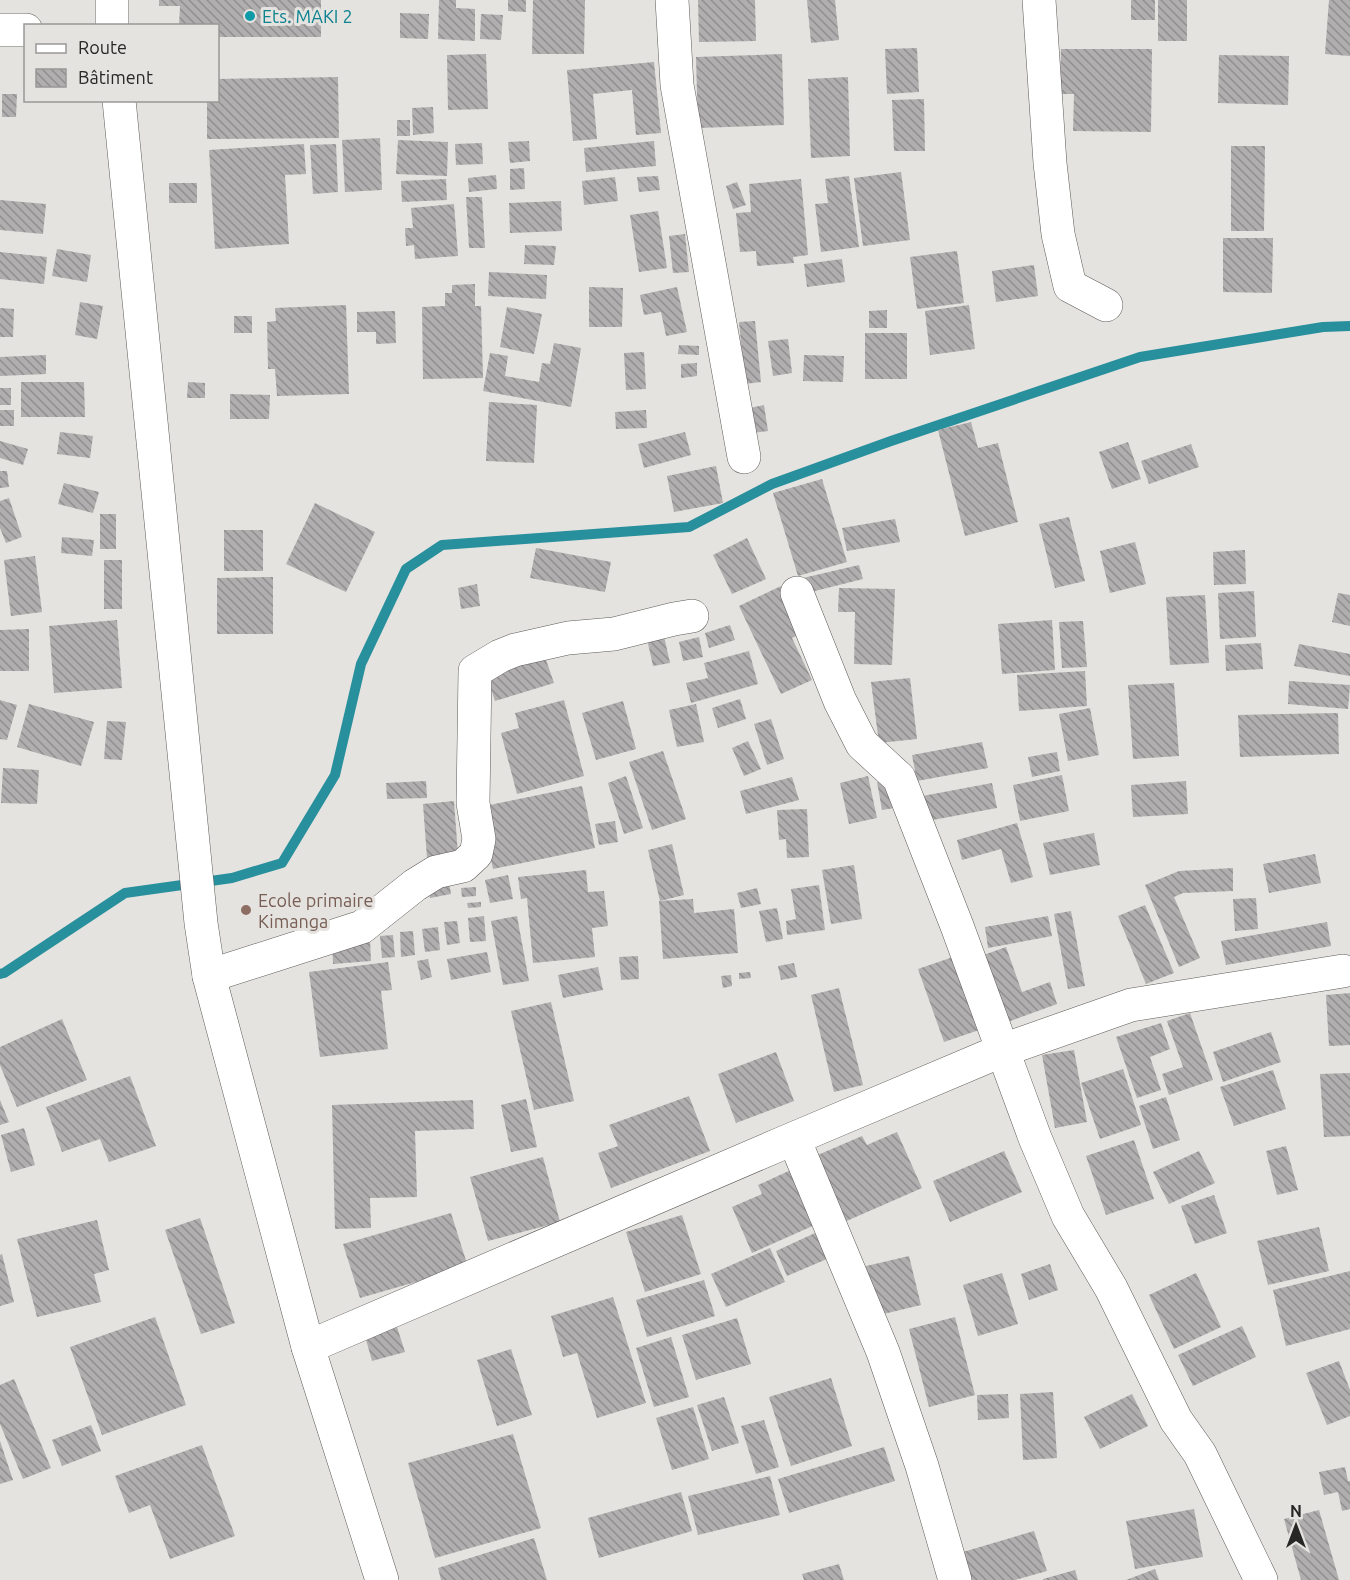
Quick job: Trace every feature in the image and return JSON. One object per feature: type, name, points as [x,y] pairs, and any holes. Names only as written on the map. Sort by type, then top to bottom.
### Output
[{"type":"street","points":[[112,0],[112,24]]},
{"type":"street","points":[[672,0],[678,85],[744,457]]},
{"type":"street","points":[[1039,0],[1050,162],[1058,234],[1070,286],[1106,305]]},
{"type":"street","points":[[0,30],[24,30]]},
{"type":"street","points":[[119,102],[208,976],[308,1347],[382,1580]]},
{"type":"street","points":[[797,593],[840,701],[862,744],[898,778],[957,926],[1035,1138],[1068,1216],[1111,1288],[1176,1420],[1200,1454],[1261,1580]]},
{"type":"street","points":[[208,976],[362,927],[415,885],[436,872],[463,866],[476,854],[479,839],[473,803],[475,671],[515,650],[568,639],[614,634],[693,615]]},
{"type":"street","points":[[308,1347],[1003,1050],[1131,1005],[1342,971]]},
{"type":"street","points":[[794,1139],[883,1353],[922,1466],[955,1580]]},
{"type":"building","name":"Ets. MAKI 2","points":[[159,0],[321,0],[321,37],[219,37],[219,24],[179,24],[180,6],[159,6]]},
{"type":"building","points":[[439,0],[456,0],[456,8],[475,9],[475,41],[438,39]]},
{"type":"building","points":[[508,0],[526,0],[526,12],[508,11]]},
{"type":"building","points":[[533,0],[585,0],[584,54],[532,54]]},
{"type":"building","points":[[698,0],[755,0],[756,41],[699,42]]},
{"type":"building","points":[[807,0],[835,0],[839,40],[811,43]]},
{"type":"building","points":[[1131,0],[1155,0],[1155,20],[1131,20]]},
{"type":"building","points":[[1158,0],[1187,0],[1187,41],[1158,41]]},
{"type":"building","points":[[1329,0],[1350,0],[1350,56],[1325,54]]},
{"type":"building","points":[[400,13],[429,14],[428,39],[400,38]]},
{"type":"building","points":[[481,14],[503,15],[501,40],[480,39]]},
{"type":"building","points":[[917,48],[919,92],[887,94],[885,49]]},
{"type":"building","points":[[1061,49],[1152,49],[1151,132],[1073,131],[1074,94],[1060,94]]},
{"type":"building","points":[[486,54],[488,109],[448,110],[447,55]]},
{"type":"building","points":[[782,54],[784,125],[698,128],[696,57]]},
{"type":"building","points":[[1219,55],[1289,56],[1288,105],[1218,103]]},
{"type":"building","points":[[654,62],[661,133],[636,135],[632,90],[593,94],[597,139],[573,141],[567,70]]},
{"type":"building","points":[[338,77],[339,138],[207,139],[207,102],[219,102],[219,79]]},
{"type":"building","points":[[848,77],[850,156],[811,158],[808,79]]},
{"type":"building","points":[[2,94],[17,94],[16,117],[2,117]]},
{"type":"building","points":[[924,99],[925,151],[894,151],[892,100]]},
{"type":"building","points":[[433,107],[434,133],[413,135],[412,108]]},
{"type":"building","points":[[397,120],[410,120],[410,136],[397,136]]},
{"type":"building","points":[[380,138],[382,190],[345,192],[342,140]]},
{"type":"building","points":[[398,140],[448,142],[447,176],[396,174]]},
{"type":"building","points":[[529,141],[530,161],[510,163],[508,142]]},
{"type":"building","points":[[654,141],[656,166],[586,172],[584,148]]},
{"type":"building","points":[[482,143],[483,164],[456,165],[455,144]]},
{"type":"building","points":[[304,144],[306,174],[285,175],[289,244],[215,249],[209,150]]},
{"type":"building","points":[[336,144],[338,192],[313,194],[310,145]]},
{"type":"building","points":[[1231,146],[1265,146],[1264,231],[1231,231]]},
{"type":"building","points":[[524,168],[525,189],[510,190],[510,169]]},
{"type":"building","points":[[901,172],[910,240],[863,246],[854,178]]},
{"type":"building","points":[[496,175],[497,189],[469,192],[468,178]]},
{"type":"building","points":[[658,176],[660,190],[639,192],[637,177]]},
{"type":"building","points":[[849,176],[859,247],[821,252],[815,204],[828,203],[825,179]]},
{"type":"building","points":[[615,177],[618,201],[584,205],[582,181]]},
{"type":"building","points":[[446,179],[447,200],[402,202],[401,181]]},
{"type":"building","points":[[801,179],[808,255],[793,257],[794,263],[757,266],[756,251],[740,252],[736,213],[751,212],[749,184]]},
{"type":"building","points":[[737,182],[746,205],[733,209],[726,186]]},
{"type":"building","points":[[169,183],[197,183],[197,203],[169,203]]},
{"type":"building","points":[[466,197],[482,197],[485,248],[469,248]]},
{"type":"building","points":[[0,200],[46,204],[43,234],[0,230]]},
{"type":"building","points":[[561,201],[562,231],[510,233],[509,203]]},
{"type":"building","points":[[454,204],[458,256],[415,259],[414,245],[406,246],[405,228],[413,228],[411,208]]},
{"type":"building","points":[[658,211],[667,268],[639,272],[630,215]]},
{"type":"building","points":[[685,234],[689,272],[673,273],[669,236]]},
{"type":"building","points":[[1223,238],[1273,238],[1272,293],[1223,292]]},
{"type":"building","points":[[525,245],[556,246],[554,265],[524,264]]},
{"type":"building","points":[[57,249],[91,255],[87,282],[52,276]]},
{"type":"building","points":[[957,251],[964,303],[917,309],[910,257]]},
{"type":"building","points":[[0,252],[47,257],[44,284],[0,279]]},
{"type":"building","points":[[842,259],[845,282],[807,287],[804,264]]},
{"type":"building","points":[[1034,265],[1038,296],[996,302],[992,271]]},
{"type":"building","points":[[489,272],[547,275],[546,299],[488,296]]},
{"type":"building","points":[[475,284],[475,306],[481,306],[483,378],[423,379],[422,307],[445,306],[445,293],[452,293],[452,285]]},
{"type":"building","points":[[589,287],[623,288],[622,327],[589,327]]},
{"type":"building","points":[[677,287],[687,332],[666,336],[661,312],[644,315],[640,295]]},
{"type":"building","points":[[80,302],[103,306],[97,339],[75,335]]},
{"type":"building","points":[[346,305],[349,394],[277,396],[275,369],[268,369],[267,322],[276,321],[275,308]]},
{"type":"building","points":[[969,305],[975,349],[930,355],[925,311]]},
{"type":"building","points":[[507,307],[542,314],[534,354],[500,347]]},
{"type":"building","points":[[0,308],[14,309],[13,337],[0,337]]},
{"type":"building","points":[[887,310],[887,328],[869,328],[869,311]]},
{"type":"building","points":[[395,311],[396,343],[376,344],[376,332],[357,332],[357,312]]},
{"type":"building","points":[[234,316],[252,316],[252,333],[234,333]]},
{"type":"building","points":[[755,321],[761,382],[745,384],[739,322]]},
{"type":"building","points":[[865,333],[907,333],[907,379],[865,379]]},
{"type":"building","points":[[788,339],[792,373],[773,376],[768,341]]},
{"type":"building","points":[[554,343],[581,348],[571,407],[483,391],[490,353],[508,356],[505,376],[539,382],[542,363],[550,364]]},
{"type":"building","points":[[679,345],[699,346],[699,355],[678,354]]},
{"type":"building","points":[[644,352],[646,389],[626,390],[624,353]]},
{"type":"building","points":[[46,355],[46,374],[0,376],[0,357]]},
{"type":"building","points":[[804,355],[844,356],[843,382],[803,381]]},
{"type":"building","points":[[697,363],[697,376],[681,378],[681,364]]},
{"type":"building","points":[[21,382],[84,382],[85,417],[21,417]]},
{"type":"building","points":[[188,382],[205,383],[205,398],[187,398]]},
{"type":"building","points":[[0,388],[11,388],[11,405],[0,405]]},
{"type":"building","points":[[230,394],[270,395],[269,419],[230,419]]},
{"type":"building","points":[[489,402],[537,405],[534,463],[486,461]]},
{"type":"building","points":[[764,405],[768,431],[753,433],[750,408]]},
{"type":"building","points":[[0,410],[14,410],[14,426],[0,426]]},
{"type":"building","points":[[646,410],[647,428],[616,429],[615,412]]},
{"type":"building","points":[[971,422],[978,448],[998,443],[1018,522],[965,536],[938,430]]},
{"type":"building","points":[[60,432],[93,436],[90,458],[57,454]]},
{"type":"building","points":[[685,432],[691,455],[644,468],[638,444]]},
{"type":"building","points":[[0,441],[28,449],[23,465],[0,458]]},
{"type":"building","points":[[1128,442],[1141,479],[1112,489],[1099,452]]},
{"type":"building","points":[[1191,444],[1199,467],[1149,484],[1141,461]]},
{"type":"building","points":[[716,466],[723,503],[674,512],[667,476]]},
{"type":"building","points":[[0,471],[7,471],[9,487],[0,488]]},
{"type":"building","points":[[822,479],[847,562],[798,576],[773,493]]},
{"type":"building","points":[[64,483],[99,492],[93,513],[58,504]]},
{"type":"building","points":[[9,498],[22,537],[6,543],[0,528],[0,501]]},
{"type":"building","points":[[315,503],[375,532],[346,592],[286,564]]},
{"type":"building","points":[[100,514],[116,514],[116,549],[100,549]]},
{"type":"building","points":[[1069,517],[1085,581],[1055,588],[1039,524]]},
{"type":"building","points":[[895,519],[900,542],[847,551],[842,528]]},
{"type":"building","points":[[224,530],[263,530],[263,571],[224,571]]},
{"type":"building","points":[[62,537],[94,540],[92,556],[61,553]]},
{"type":"building","points":[[747,538],[766,579],[732,594],[713,555]]},
{"type":"building","points":[[1135,542],[1146,584],[1110,593],[1100,551]]},
{"type":"building","points":[[536,548],[611,562],[605,592],[530,578]]},
{"type":"building","points":[[1245,550],[1246,584],[1214,585],[1213,552]]},
{"type":"building","points":[[35,556],[42,612],[11,616],[4,560]]},
{"type":"building","points":[[104,560],[122,560],[122,609],[104,609]]},
{"type":"building","points":[[859,565],[863,579],[807,593],[803,578]]},
{"type":"building","points":[[273,577],[273,634],[217,634],[217,578]]},
{"type":"building","points":[[477,584],[480,606],[461,609],[458,588]]},
{"type":"building","points":[[781,586],[803,633],[792,638],[812,680],[781,694],[739,606]]},
{"type":"building","points":[[839,588],[895,589],[892,665],[854,664],[855,612],[838,612]]},
{"type":"building","points":[[1254,591],[1256,637],[1220,639],[1218,593]]},
{"type":"building","points":[[1338,593],[1350,595],[1350,626],[1332,622]]},
{"type":"building","points":[[1205,595],[1209,663],[1170,665],[1166,597]]},
{"type":"building","points":[[117,620],[122,688],[54,693],[49,626]]},
{"type":"building","points":[[1052,620],[1055,670],[1002,674],[998,624]]},
{"type":"building","points":[[1083,621],[1087,667],[1062,668],[1059,622]]},
{"type":"building","points":[[730,625],[735,640],[709,648],[705,633]]},
{"type":"building","points":[[29,629],[29,671],[0,671],[0,630]]},
{"type":"building","points":[[664,636],[670,663],[653,666],[647,639]]},
{"type":"building","points":[[699,637],[703,657],[683,661],[679,642]]},
{"type":"building","points":[[1261,643],[1263,669],[1226,671],[1225,645]]},
{"type":"building","points":[[1299,644],[1350,654],[1350,676],[1294,666]]},
{"type":"building","points":[[749,651],[758,684],[691,703],[686,683],[708,678],[704,663]]},
{"type":"building","points":[[544,654],[554,683],[495,701],[486,673]]},
{"type":"building","points":[[1085,671],[1087,706],[1019,711],[1017,675]]},
{"type":"building","points":[[910,678],[917,739],[879,743],[871,682]]},
{"type":"building","points":[[1289,681],[1350,685],[1348,709],[1288,704]]},
{"type":"building","points":[[1174,683],[1179,756],[1133,759],[1128,685]]},
{"type":"building","points":[[740,699],[746,719],[718,728],[712,708]]},
{"type":"building","points":[[0,700],[17,705],[7,740],[0,739]]},
{"type":"building","points":[[564,700],[584,776],[517,794],[501,733],[519,728],[515,713]]},
{"type":"building","points":[[623,701],[636,749],[596,760],[582,713]]},
{"type":"building","points":[[29,704],[94,722],[81,766],[17,747]]},
{"type":"building","points":[[696,704],[704,742],[677,747],[669,710]]},
{"type":"building","points":[[1090,708],[1099,755],[1068,761],[1059,714]]},
{"type":"building","points":[[1338,713],[1339,754],[1240,757],[1238,715]]},
{"type":"building","points":[[771,719],[784,759],[767,765],[754,724]]},
{"type":"building","points":[[107,721],[126,722],[122,760],[104,759]]},
{"type":"building","points":[[748,741],[761,769],[744,776],[732,748]]},
{"type":"building","points":[[982,742],[988,768],[917,781],[912,755]]},
{"type":"building","points":[[663,751],[686,819],[652,830],[629,762]]},
{"type":"building","points":[[1057,752],[1060,771],[1032,777],[1028,757]]},
{"type":"building","points":[[3,768],[39,770],[37,804],[1,803]]},
{"type":"building","points":[[1062,775],[1069,811],[1020,821],[1013,785]]},
{"type":"building","points":[[626,776],[643,828],[624,834],[608,783]]},
{"type":"building","points":[[868,776],[877,818],[849,824],[840,783]]},
{"type":"building","points":[[792,777],[799,800],[746,814],[740,791]]},
{"type":"building","points":[[890,780],[894,808],[882,810],[877,782]]},
{"type":"building","points":[[426,781],[427,798],[387,799],[386,783]]},
{"type":"building","points":[[1186,781],[1188,814],[1133,817],[1131,785]]},
{"type":"building","points":[[992,783],[997,808],[922,822],[917,797]]},
{"type":"building","points":[[582,786],[595,848],[493,869],[480,807]]},
{"type":"building","points":[[454,801],[458,855],[427,858],[423,804]]},
{"type":"building","points":[[807,809],[809,857],[787,858],[786,839],[779,840],[777,810]]},
{"type":"building","points":[[615,821],[618,842],[599,845],[595,824]]},
{"type":"building","points":[[1017,823],[1033,877],[1011,883],[1001,849],[962,860],[957,840]]},
{"type":"building","points":[[1094,833],[1100,865],[1050,875],[1043,843]]},
{"type":"building","points":[[672,844],[684,895],[660,901],[648,850]]},
{"type":"building","points":[[1315,854],[1321,883],[1269,893],[1263,864]]},
{"type":"building","points":[[854,865],[862,919],[831,924],[822,870]]},
{"type":"building","points":[[1233,868],[1233,891],[1183,893],[1174,897],[1200,958],[1179,967],[1145,885],[1179,871]]},
{"type":"building","points":[[586,870],[588,892],[604,891],[608,926],[592,928],[595,957],[533,963],[527,898],[521,899],[518,877]]},
{"type":"building","points":[[508,875],[513,899],[490,903],[485,880]]},
{"type":"building","points":[[448,876],[451,894],[430,898],[427,881]]},
{"type":"building","points":[[819,885],[825,930],[787,935],[786,921],[796,919],[791,889]]},
{"type":"building","points":[[476,887],[476,896],[462,897],[461,888]]},
{"type":"building","points":[[757,888],[761,904],[741,908],[737,893]]},
{"type":"building","points":[[1256,898],[1258,929],[1235,931],[1233,899]]},
{"type":"building","points":[[693,899],[694,913],[734,909],[738,953],[663,959],[659,901]]},
{"type":"building","points":[[481,902],[481,907],[468,908],[467,903]]},
{"type":"building","points":[[1145,905],[1174,973],[1146,984],[1118,916]]},
{"type":"building","points":[[777,908],[783,939],[766,942],[759,911]]},
{"type":"building","points":[[1071,911],[1085,986],[1068,989],[1054,914]]},
{"type":"building","points":[[484,916],[486,941],[470,942],[468,918]]},
{"type":"building","points":[[517,916],[529,981],[503,985],[491,921]]},
{"type":"building","points":[[1048,916],[1052,936],[988,948],[985,927]]},
{"type":"building","points":[[457,921],[460,943],[447,945],[444,922]]},
{"type":"building","points":[[1327,922],[1331,946],[1226,965],[1221,941]]},
{"type":"building","points":[[438,927],[440,950],[425,952],[422,929]]},
{"type":"building","points":[[413,931],[415,955],[401,957],[400,932]]},
{"type":"building","points":[[393,935],[395,957],[382,958],[380,936]]},
{"type":"building","points":[[370,939],[371,961],[333,964],[332,941]]},
{"type":"building","points":[[1006,947],[1022,992],[1050,982],[1057,1004],[1002,1024],[978,957]]},
{"type":"building","points":[[487,952],[491,972],[451,980],[447,959]]},
{"type":"building","points":[[638,956],[639,979],[621,980],[619,957]]},
{"type":"building","points":[[953,957],[979,1030],[944,1042],[918,969]]},
{"type":"building","points":[[428,959],[432,977],[421,980],[417,961]]},
{"type":"building","points":[[388,962],[392,990],[381,991],[388,1049],[320,1057],[309,972]]},
{"type":"building","points":[[794,963],[797,977],[781,980],[778,966]]},
{"type":"building","points":[[598,967],[603,990],[563,998],[558,975]]},
{"type":"building","points":[[750,972],[751,978],[739,979],[739,973]]},
{"type":"building","points":[[731,975],[732,986],[723,988],[721,976]]},
{"type":"building","points":[[839,988],[863,1085],[834,1092],[811,995]]},
{"type":"building","points":[[1350,993],[1350,1045],[1329,1046],[1326,995]]},
{"type":"building","points":[[551,1002],[574,1101],[534,1110],[511,1011]]},
{"type":"building","points":[[1190,1013],[1213,1080],[1169,1095],[1162,1074],[1183,1067],[1167,1021]]},
{"type":"building","points":[[62,1019],[87,1080],[17,1107],[0,1065],[0,1047]]},
{"type":"building","points":[[1161,1023],[1170,1049],[1150,1057],[1161,1090],[1137,1098],[1116,1037]]},
{"type":"building","points":[[1271,1032],[1281,1062],[1223,1082],[1213,1052]]},
{"type":"building","points":[[1074,1050],[1087,1122],[1055,1128],[1042,1055]]},
{"type":"building","points":[[776,1052],[794,1101],[736,1123],[718,1074]]},
{"type":"building","points":[[1123,1069],[1141,1125],[1100,1139],[1081,1083]]},
{"type":"building","points":[[1273,1070],[1286,1109],[1234,1126],[1220,1087]]},
{"type":"building","points":[[1350,1073],[1350,1136],[1324,1137],[1320,1074]]},
{"type":"building","points":[[130,1076],[156,1146],[109,1162],[100,1139],[62,1152],[46,1107]]},
{"type":"building","points":[[689,1096],[710,1151],[611,1188],[598,1153],[618,1146],[609,1125]]},
{"type":"building","points":[[1166,1097],[1180,1140],[1153,1149],[1139,1106]]},
{"type":"building","points":[[526,1099],[537,1147],[511,1152],[501,1105]]},
{"type":"building","points":[[0,1100],[9,1122],[0,1125]]},
{"type":"building","points":[[473,1100],[474,1129],[415,1131],[417,1197],[370,1198],[371,1228],[335,1229],[332,1105]]},
{"type":"building","points":[[24,1128],[35,1165],[11,1172],[1,1135]]},
{"type":"building","points":[[897,1132],[922,1188],[842,1223],[813,1157],[862,1136],[867,1145]]},
{"type":"building","points":[[1134,1140],[1154,1199],[1106,1215],[1086,1156]]},
{"type":"building","points":[[1286,1146],[1298,1190],[1277,1195],[1266,1151]]},
{"type":"building","points":[[1004,1151],[1022,1192],[950,1222],[933,1181]]},
{"type":"building","points":[[1199,1151],[1215,1183],[1169,1204],[1153,1172]]},
{"type":"building","points":[[543,1157],[560,1222],[488,1241],[470,1177]]},
{"type":"building","points":[[793,1169],[817,1224],[752,1253],[732,1207],[762,1194],[758,1185]]},
{"type":"building","points":[[1214,1195],[1227,1233],[1195,1244],[1181,1206]]},
{"type":"building","points":[[451,1213],[468,1267],[360,1298],[343,1244]]},
{"type":"building","points":[[682,1215],[701,1274],[645,1292],[626,1232]]},
{"type":"building","points":[[200,1218],[235,1323],[201,1334],[165,1230]]},
{"type":"building","points":[[97,1220],[109,1270],[94,1274],[101,1302],[37,1317],[17,1239]]},
{"type":"building","points":[[1319,1227],[1329,1271],[1268,1285],[1257,1241]]},
{"type":"building","points":[[815,1233],[827,1259],[787,1276],[776,1251]]},
{"type":"building","points":[[770,1248],[785,1282],[726,1307],[711,1274]]},
{"type":"building","points":[[2,1254],[14,1302],[0,1306],[0,1255]]},
{"type":"building","points":[[909,1256],[921,1305],[875,1316],[862,1267]]},
{"type":"building","points":[[1050,1264],[1058,1290],[1029,1300],[1021,1274]]},
{"type":"building","points":[[1350,1271],[1350,1329],[1286,1346],[1273,1290]]},
{"type":"building","points":[[1002,1273],[1018,1324],[978,1336],[963,1285]]},
{"type":"building","points":[[1196,1273],[1221,1327],[1174,1349],[1149,1295]]},
{"type":"building","points":[[704,1280],[715,1316],[647,1337],[636,1300]]},
{"type":"building","points":[[613,1297],[646,1403],[597,1418],[577,1353],[563,1357],[551,1316]]},
{"type":"building","points":[[155,1317],[186,1405],[102,1435],[70,1347]]},
{"type":"building","points":[[955,1317],[975,1395],[929,1407],[909,1329]]},
{"type":"building","points":[[737,1318],[751,1364],[696,1380],[682,1335]]},
{"type":"building","points":[[1242,1326],[1256,1357],[1193,1386],[1178,1355]]},
{"type":"building","points":[[397,1327],[405,1352],[372,1361],[365,1336]]},
{"type":"building","points":[[671,1337],[689,1397],[654,1407],[636,1348]]},
{"type":"building","points":[[511,1349],[532,1415],[497,1426],[477,1360]]},
{"type":"building","points":[[1339,1361],[1350,1390],[1350,1416],[1327,1425],[1306,1373]]},
{"type":"building","points":[[831,1378],[852,1446],[791,1466],[769,1397]]},
{"type":"building","points":[[14,1379],[51,1468],[23,1479],[0,1424],[0,1385]]},
{"type":"building","points":[[1053,1392],[1057,1458],[1023,1460],[1020,1394]]},
{"type":"building","points":[[1008,1394],[1009,1418],[978,1420],[977,1395]]},
{"type":"building","points":[[1132,1394],[1148,1426],[1100,1449],[1084,1417]]},
{"type":"building","points":[[724,1397],[739,1443],[712,1451],[697,1405]]},
{"type":"building","points":[[693,1407],[709,1459],[672,1470],[656,1418]]},
{"type":"building","points":[[764,1420],[779,1467],[756,1474],[741,1426]]},
{"type":"building","points":[[91,1425],[101,1451],[62,1466],[52,1440]]},
{"type":"building","points":[[513,1434],[541,1528],[435,1558],[408,1463]]},
{"type":"building","points":[[0,1441],[13,1480],[0,1484]]},
{"type":"building","points":[[202,1445],[235,1536],[170,1559],[150,1505],[129,1513],[115,1476]]},
{"type":"building","points":[[884,1447],[895,1481],[789,1513],[778,1479]]},
{"type":"building","points":[[1345,1467],[1348,1481],[1350,1481],[1350,1509],[1342,1511],[1338,1492],[1324,1495],[1319,1472]]},
{"type":"building","points":[[770,1476],[780,1515],[698,1535],[688,1496]]},
{"type":"building","points":[[681,1492],[692,1531],[599,1558],[588,1518]]},
{"type":"building","points":[[1194,1509],[1203,1557],[1135,1569],[1126,1521]]},
{"type":"building","points":[[1319,1510],[1339,1580],[1301,1580],[1284,1519]]},
{"type":"building","points":[[1034,1531],[1047,1571],[1015,1580],[971,1580],[963,1552]]},
{"type":"building","points":[[534,1538],[547,1580],[441,1580],[438,1568]]},
{"type":"building","points":[[839,1564],[844,1580],[804,1580],[802,1574]]},
{"type":"building","points":[[1155,1569],[1159,1580],[1126,1580]]},
{"type":"building","points":[[1075,1570],[1078,1580],[1043,1580],[1043,1579]]},
{"type":"waterway","points":[[0,974],[125,893],[232,878],[282,863],[335,775],[361,664],[406,569],[442,545],[689,527],[772,484],[891,441],[1140,357],[1323,327],[1350,326]]},
{"type":"place","name":"Ets. MAKI 2","points":[[250,16]]},
{"type":"place","name":"Ecole primaire Kimanga","points":[[246,910]]}]
